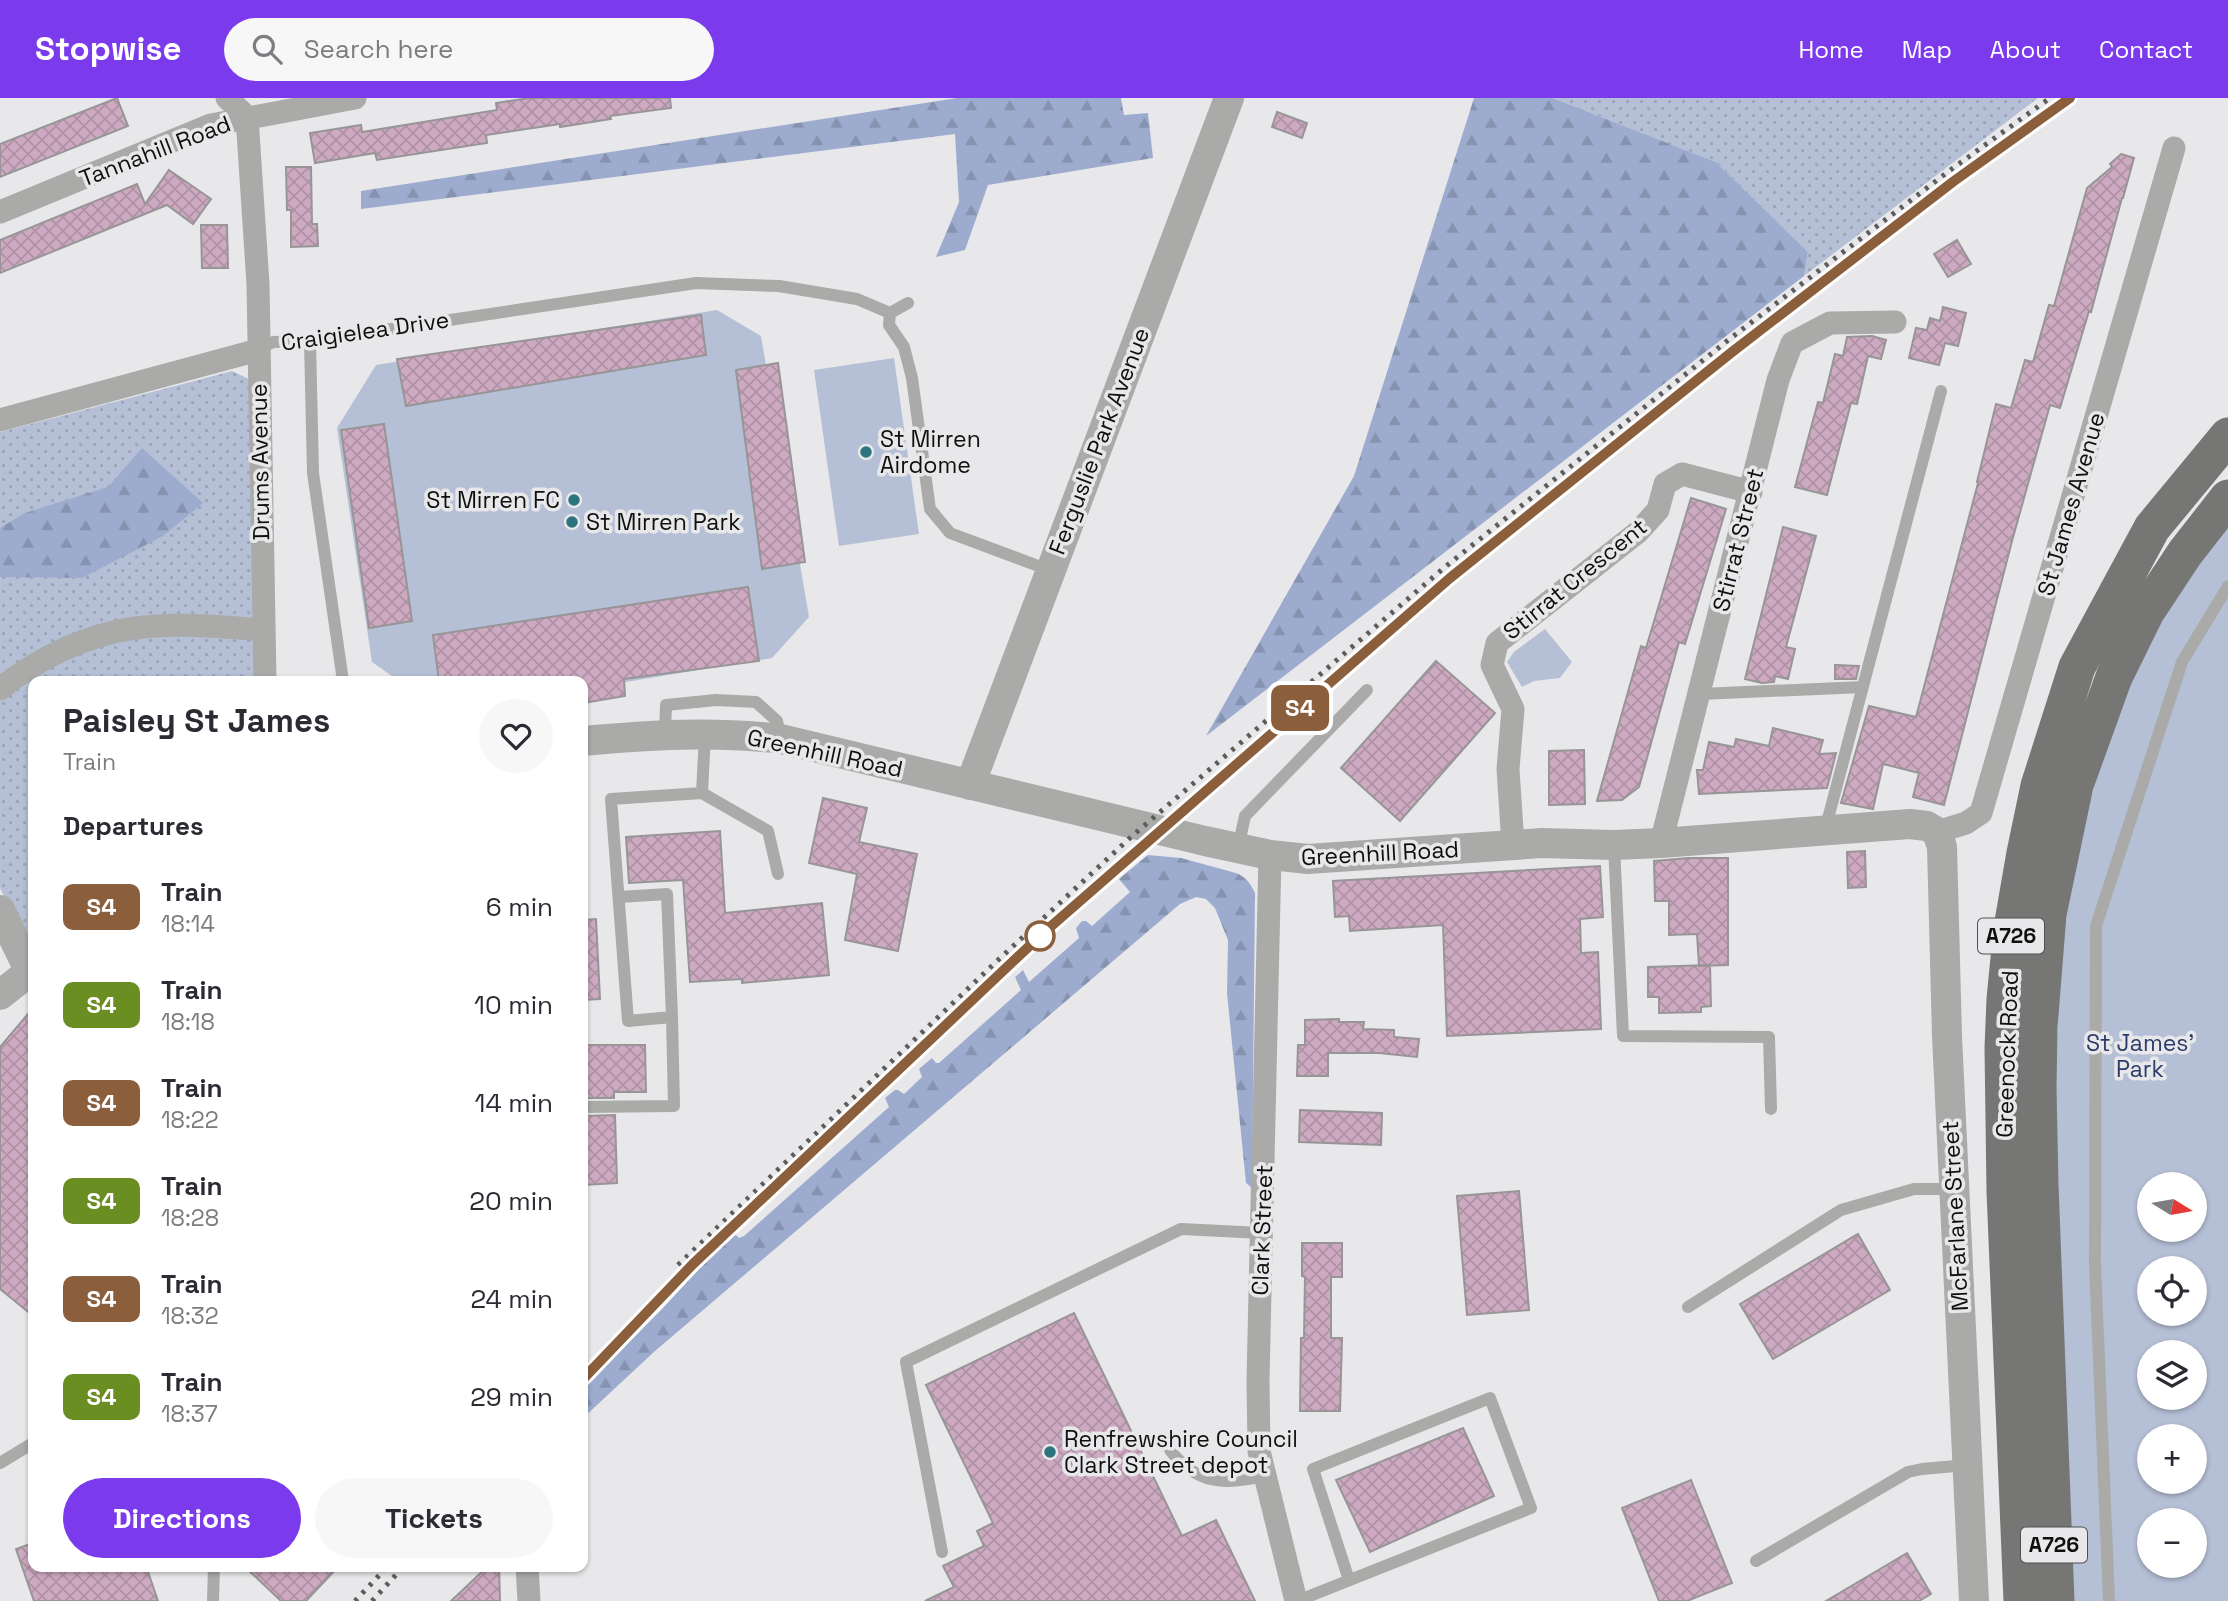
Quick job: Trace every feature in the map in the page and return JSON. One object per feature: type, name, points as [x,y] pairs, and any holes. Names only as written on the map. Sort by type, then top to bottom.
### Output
[{"type":"main road","name":"Greenock Road","points":[[2022,1601],[2005,1191],[2003,1048],[2012,928],[2025,852],[2039,786],[2077,667],[2152,528],[2228,436]]},
{"type":"main road","name":"Greenock Road","points":[[2056,1601],[2038,1088],[2039,1027],[2048,914],[2075,785],[2114,677],[2153,602],[2185,553],[2228,498]]},
{"type":"street","points":[[227,98],[247,117]]},
{"type":"street","name":"Tannahill Road","points":[[0,212],[211,125],[355,98]]},
{"type":"street","name":"Ferguslie Park Avenue","points":[[970,785],[1229,98]]},
{"type":"street","name":"Drums Avenue","points":[[247,117],[258,284],[265,676]]},
{"type":"street","name":"St James Avenue","points":[[1937,832],[1966,823],[1981,813],[2174,148]]},
{"type":"street","name":"Stirrat Street","points":[[1661,842],[1778,380],[1791,343],[1830,323],[1895,322]]},
{"type":"street","name":"Craigielea Drive","points":[[0,420],[258,350]]},
{"type":"street","name":"Stirrat Crescent","points":[[1513,845],[1508,769],[1513,709],[1492,665],[1497,643],[1638,532],[1658,510],[1665,484],[1682,474],[1751,492]]},
{"type":"street","points":[[0,690],[16,676],[77,642],[135,628],[195,625],[264,630]]},
{"type":"street","name":"Greenhill Road","points":[[588,740],[665,734],[744,734],[780,739],[1270,855],[1322,858],[1542,843],[1614,845],[1910,824],[1927,826],[1937,832]]},
{"type":"street","name":"McFarlane Street","points":[[1937,832],[1942,847],[1947,1036],[1974,1601]]},
{"type":"street","name":"Clark Street","points":[[1270,855],[1258,1427],[1259,1451],[1297,1601]]},
{"type":"street","points":[[0,910],[28,962]]},
{"type":"street","points":[[0,995],[28,973]]},
{"type":"street","points":[[527,1572],[529,1601]]},
{"type":"lane","name":"Craigielea Drive","points":[[258,350],[273,342],[310,341],[696,282],[779,286],[857,299],[891,313]]},
{"type":"lane","points":[[908,303],[891,313],[889,325],[904,347],[912,378],[930,509],[950,533],[1049,570]]},
{"type":"lane","points":[[310,341],[313,473],[342,676]]},
{"type":"lane","points":[[1825,830],[1941,391]]},
{"type":"lane","points":[[2109,1601],[2095,1264],[2096,926],[2182,662],[2228,586]]},
{"type":"lane","points":[[1700,694],[1863,687]]},
{"type":"lane","points":[[1238,849],[1245,816],[1367,690]]},
{"type":"lane","points":[[665,734],[666,705],[716,700],[743,701],[756,702],[777,720],[780,739]]},
{"type":"lane","points":[[702,793],[705,734]]},
{"type":"lane","points":[[672,1017],[628,1021],[611,799],[702,793],[768,831],[778,874]]},
{"type":"lane","points":[[1614,845],[1623,1036],[1769,1037],[1771,1109]]},
{"type":"lane","points":[[588,1107],[674,1106],[667,894],[619,897]]},
{"type":"lane","points":[[1688,1307],[1840,1210],[1914,1189],[1954,1189]]},
{"type":"lane","points":[[942,1552],[906,1362],[1181,1229],[1262,1233]]},
{"type":"lane","points":[[1297,1601],[1531,1508],[1490,1398],[1314,1469],[1349,1580]]},
{"type":"lane","points":[[0,1463],[28,1446]]},
{"type":"lane","points":[[1170,1450],[1180,1464],[1196,1475],[1213,1481],[1240,1481],[1265,1476]]},
{"type":"lane","points":[[1756,1561],[1908,1472],[1967,1465]]},
{"type":"lane","points":[[213,1601],[214,1572]]},
{"type":"green space","points":[[957,98],[1121,98],[1124,115],[1148,113],[1153,158],[988,185],[965,250],[936,257],[959,202],[955,134],[361,209],[361,191]]},
{"type":"green space","points":[[1474,98],[1553,98],[1716,162],[1808,252],[1804,276],[1206,736],[1354,476]]},
{"type":"green space","points":[[1553,98],[2038,98],[1804,276],[1808,252],[1716,162]]},
{"type":"green space","name":"St Mirren Park","points":[[717,310],[761,336],[809,617],[772,658],[588,688],[588,676],[392,676],[372,662],[337,428],[376,365]]},
{"type":"green space","name":"St Mirren Airdome","points":[[894,358],[919,534],[839,546],[814,370]]},
{"type":"green space","points":[[232,371],[251,380],[258,676],[28,676],[28,945],[0,888],[0,432]]},
{"type":"green space","points":[[142,448],[203,503],[163,536],[82,578],[0,577],[0,528],[25,513],[108,487]]},
{"type":"green space","name":"St James' Park","points":[[2228,512],[2228,1601],[2068,1601],[2052,1160],[2063,894],[2124,681]]},
{"type":"green space","points":[[1545,629],[1572,662],[1560,678],[1534,681],[1522,687],[1507,662],[1514,652]]},
{"type":"green space","points":[[1148,855],[1181,858],[1236,873],[1247,881],[1255,893],[1252,1188],[1246,1183],[1227,993],[1228,940],[1215,908],[1206,899],[1196,897],[1180,904],[655,1351],[588,1413],[588,1383],[663,1308],[733,1232],[739,1238],[744,1236],[889,1107],[885,1098],[895,1090],[904,1094],[922,1077],[919,1069],[932,1058],[939,1063],[1021,990],[1015,977],[1023,970],[1029,982],[1079,938],[1076,928],[1082,921],[1092,926],[1130,892],[1119,879]]},
{"type":"building","points":[[117,98],[128,126],[0,177],[0,144]]},
{"type":"building","points":[[529,98],[670,98],[671,108],[610,116],[611,119],[560,127],[560,124],[486,135],[487,143],[377,160],[375,153],[315,163],[310,133],[361,125],[362,132],[497,110],[496,103]]},
{"type":"building","points":[[1277,112],[1307,123],[1302,138],[1272,127]]},
{"type":"building","points":[[2121,154],[2134,158],[2091,312],[2089,311],[2060,408],[2050,405],[1944,805],[1913,797],[1919,773],[1883,764],[1873,809],[1841,803],[1869,706],[1916,717],[1978,483],[1996,404],[2011,408],[2025,360],[2033,362],[2049,305],[2054,306],[2087,188],[2112,167],[2110,164]]},
{"type":"building","points":[[286,167],[311,167],[312,224],[317,224],[318,246],[291,247],[291,210],[287,210]]},
{"type":"building","points":[[169,170],[211,199],[193,224],[167,205],[0,273],[0,240],[137,184],[145,204]]},
{"type":"building","points":[[201,225],[227,225],[228,268],[202,268]]},
{"type":"building","points":[[1957,240],[1971,264],[1948,277],[1934,254]]},
{"type":"building","points":[[1943,307],[1966,313],[1958,346],[1945,343],[1939,365],[1909,358],[1916,328],[1927,330],[1930,318],[1940,321]]},
{"type":"building","points":[[701,315],[706,355],[406,406],[397,359]]},
{"type":"building","points":[[1872,336],[1886,340],[1881,359],[1868,356],[1857,404],[1851,403],[1827,495],[1795,487],[1818,402],[1823,403],[1835,354],[1843,356],[1847,337]]},
{"type":"building","points":[[778,363],[805,562],[762,569],[736,370]]},
{"type":"building","points":[[384,424],[412,621],[369,628],[341,430]]},
{"type":"building","points":[[1691,498],[1726,509],[1685,644],[1679,642],[1639,787],[1622,800],[1597,801],[1641,646],[1646,648]]},
{"type":"building","points":[[1783,527],[1816,536],[1786,647],[1795,649],[1788,679],[1775,676],[1774,682],[1762,683],[1745,679]]},
{"type":"building","points":[[748,587],[759,661],[624,679],[625,696],[588,702],[588,676],[438,676],[433,635]]},
{"type":"building","points":[[1436,661],[1495,713],[1400,821],[1341,768]]},
{"type":"building","points":[[1835,665],[1859,666],[1856,679],[1835,679]]},
{"type":"building","points":[[1773,728],[1823,740],[1819,754],[1836,753],[1827,788],[1699,794],[1697,770],[1703,770],[1709,742],[1734,747],[1736,739],[1769,746]]},
{"type":"building","points":[[1584,750],[1585,804],[1549,805],[1549,751]]},
{"type":"building","points":[[823,798],[867,808],[859,842],[917,854],[898,951],[845,940],[857,874],[809,863]]},
{"type":"building","points":[[720,831],[725,913],[822,903],[829,975],[742,983],[742,979],[690,982],[683,880],[629,883],[626,837]]},
{"type":"building","points":[[1865,851],[1866,887],[1848,888],[1847,852]]},
{"type":"building","points":[[1728,858],[1728,965],[1699,966],[1697,934],[1669,935],[1669,901],[1655,901],[1654,861]]},
{"type":"building","points":[[1600,866],[1603,917],[1580,919],[1581,953],[1598,952],[1601,1029],[1447,1036],[1443,925],[1350,931],[1349,916],[1335,917],[1333,881]]},
{"type":"building","points":[[596,919],[600,999],[588,1000],[588,920]]},
{"type":"building","points":[[1710,965],[1711,1006],[1701,1007],[1701,1012],[1659,1013],[1659,997],[1648,997],[1648,967]]},
{"type":"building","points":[[28,1014],[28,1312],[0,1289],[0,1047]]},
{"type":"building","points":[[1339,1019],[1339,1022],[1364,1022],[1363,1029],[1394,1030],[1394,1037],[1419,1039],[1417,1057],[1379,1053],[1328,1053],[1328,1076],[1297,1076],[1298,1045],[1305,1045],[1305,1020]]},
{"type":"building","points":[[588,1045],[645,1045],[646,1092],[614,1092],[614,1098],[588,1098]]},
{"type":"building","points":[[1300,1110],[1382,1113],[1381,1145],[1299,1142]]},
{"type":"building","points":[[615,1115],[617,1183],[588,1185],[588,1116]]},
{"type":"building","points":[[1519,1191],[1529,1310],[1467,1315],[1457,1196]]},
{"type":"building","points":[[1858,1234],[1890,1290],[1773,1359],[1740,1304]]},
{"type":"building","points":[[1302,1243],[1342,1243],[1342,1277],[1331,1277],[1331,1338],[1342,1338],[1340,1411],[1300,1411],[1305,1277],[1302,1276]]},
{"type":"building","name":"Renfrewshire Council Clark Street depot","points":[[1074,1313],[1182,1536],[1216,1520],[1255,1601],[925,1601],[954,1587],[943,1566],[984,1546],[977,1531],[993,1523],[926,1385]]},
{"type":"building","points":[[1463,1428],[1494,1496],[1370,1552],[1336,1480]]},
{"type":"building","points":[[1691,1480],[1732,1583],[1687,1601],[1659,1601],[1622,1508]]},
{"type":"building","points":[[28,1545],[28,1572],[148,1572],[158,1601],[34,1601],[16,1549]]},
{"type":"building","points":[[1907,1553],[1931,1594],[1919,1601],[1826,1601]]},
{"type":"building","points":[[250,1572],[333,1572],[306,1601],[281,1601]]},
{"type":"building","points":[[482,1572],[499,1572],[500,1601],[451,1601]]},
{"type":"railway","points":[[678,1265],[1131,837],[1445,567],[1727,341],[1949,171],[2050,98]]},
{"type":"railway","points":[[588,1374],[693,1264],[1041,935],[1450,578],[1732,352],[1954,182],[2070,98]]},
{"type":"railway","points":[[355,1601],[382,1572]]},
{"type":"railway","points":[[372,1601],[399,1572]]},
{"type":"train","name":"S4","points":[[588,1374],[693,1264],[1041,935],[1450,578],[1732,352],[1954,181],[2070,98]]},
{"type":"place","name":"St Mirren Airdome","points":[[866,452]]},
{"type":"place","name":"St Mirren FC","points":[[574,500]]},
{"type":"place","name":"St Mirren Park","points":[[572,522]]},
{"type":"place","name":"Renfrewshire Council Clark Street depot","points":[[1050,1452]]}]
